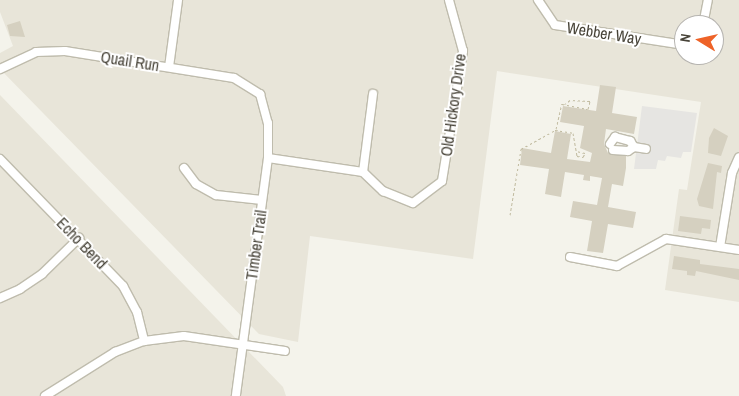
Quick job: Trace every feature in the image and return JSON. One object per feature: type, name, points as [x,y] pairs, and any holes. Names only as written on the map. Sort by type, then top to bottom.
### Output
[{"type":"street","points":[[169,67],[178,0]]},
{"type":"street","name":"Old Hickory Drive","points":[[363,172],[384,191],[413,203],[442,182],[462,51],[449,0]]},
{"type":"street","name":"Webber Way","points":[[538,0],[555,25],[674,43]]},
{"type":"street","points":[[705,15],[708,0]]},
{"type":"street","name":"Quail Run","points":[[0,69],[36,52],[65,51],[234,78],[260,94]]},
{"type":"street","name":"Timber Trail","points":[[236,396],[268,158],[268,123],[260,94]]},
{"type":"street","points":[[268,158],[363,172],[373,94]]},
{"type":"street","points":[[634,147],[630,141],[615,137],[611,147],[628,151],[634,147],[646,149]]},
{"type":"street","points":[[720,247],[732,173],[739,158]]},
{"type":"street","name":"Echo Bend","points":[[0,159],[79,238],[123,286],[137,312],[144,340]]},
{"type":"street","points":[[184,168],[196,184],[216,195],[262,200]]},
{"type":"street","points":[[0,298],[20,289],[42,274],[79,238]]},
{"type":"street","points":[[570,257],[617,266],[666,239],[739,250]]},
{"type":"street","points":[[45,396],[116,352],[144,340],[184,336],[285,351]]},
{"type":"path","points":[[556,130],[562,104],[570,100],[590,101],[588,109],[565,104]]},
{"type":"path","points":[[510,215],[521,149],[556,130],[573,133],[576,151]]},
{"type":"shaded area","points":[[0,0],[739,0],[739,302],[665,290],[679,189],[687,190],[701,102],[497,71],[473,259],[310,236],[298,342],[259,334],[0,69],[0,53],[13,46],[0,12]]},
{"type":"shaded area","points":[[0,95],[283,387],[286,396],[0,396]]},
{"type":"shaded area","points":[[642,106],[697,113],[691,152],[683,152],[681,158],[667,156],[665,161],[658,160],[656,169],[634,169]]},
{"type":"building","points":[[20,21],[25,37],[10,36],[7,25]]},
{"type":"building","points":[[600,85],[616,87],[612,113],[637,117],[634,134],[606,129],[604,144],[608,153],[626,156],[623,186],[612,184],[608,207],[636,212],[633,228],[608,224],[603,253],[587,251],[592,221],[570,217],[573,201],[597,205],[602,178],[590,176],[590,181],[583,180],[584,175],[565,172],[561,197],[545,194],[549,169],[520,165],[522,148],[551,153],[555,131],[571,134],[567,159],[590,162],[592,153],[580,148],[584,126],[560,122],[563,106],[596,111]]},
{"type":"building","points":[[714,128],[728,136],[721,156],[708,153],[709,138]]},
{"type":"building","points":[[708,163],[722,166],[721,173],[717,172],[713,209],[699,206],[697,199]]},
{"type":"building","points":[[680,216],[711,220],[710,229],[702,228],[701,234],[678,231]]},
{"type":"building","points":[[674,256],[700,260],[700,264],[739,269],[739,280],[696,271],[695,276],[687,275],[687,271],[672,269]]}]
